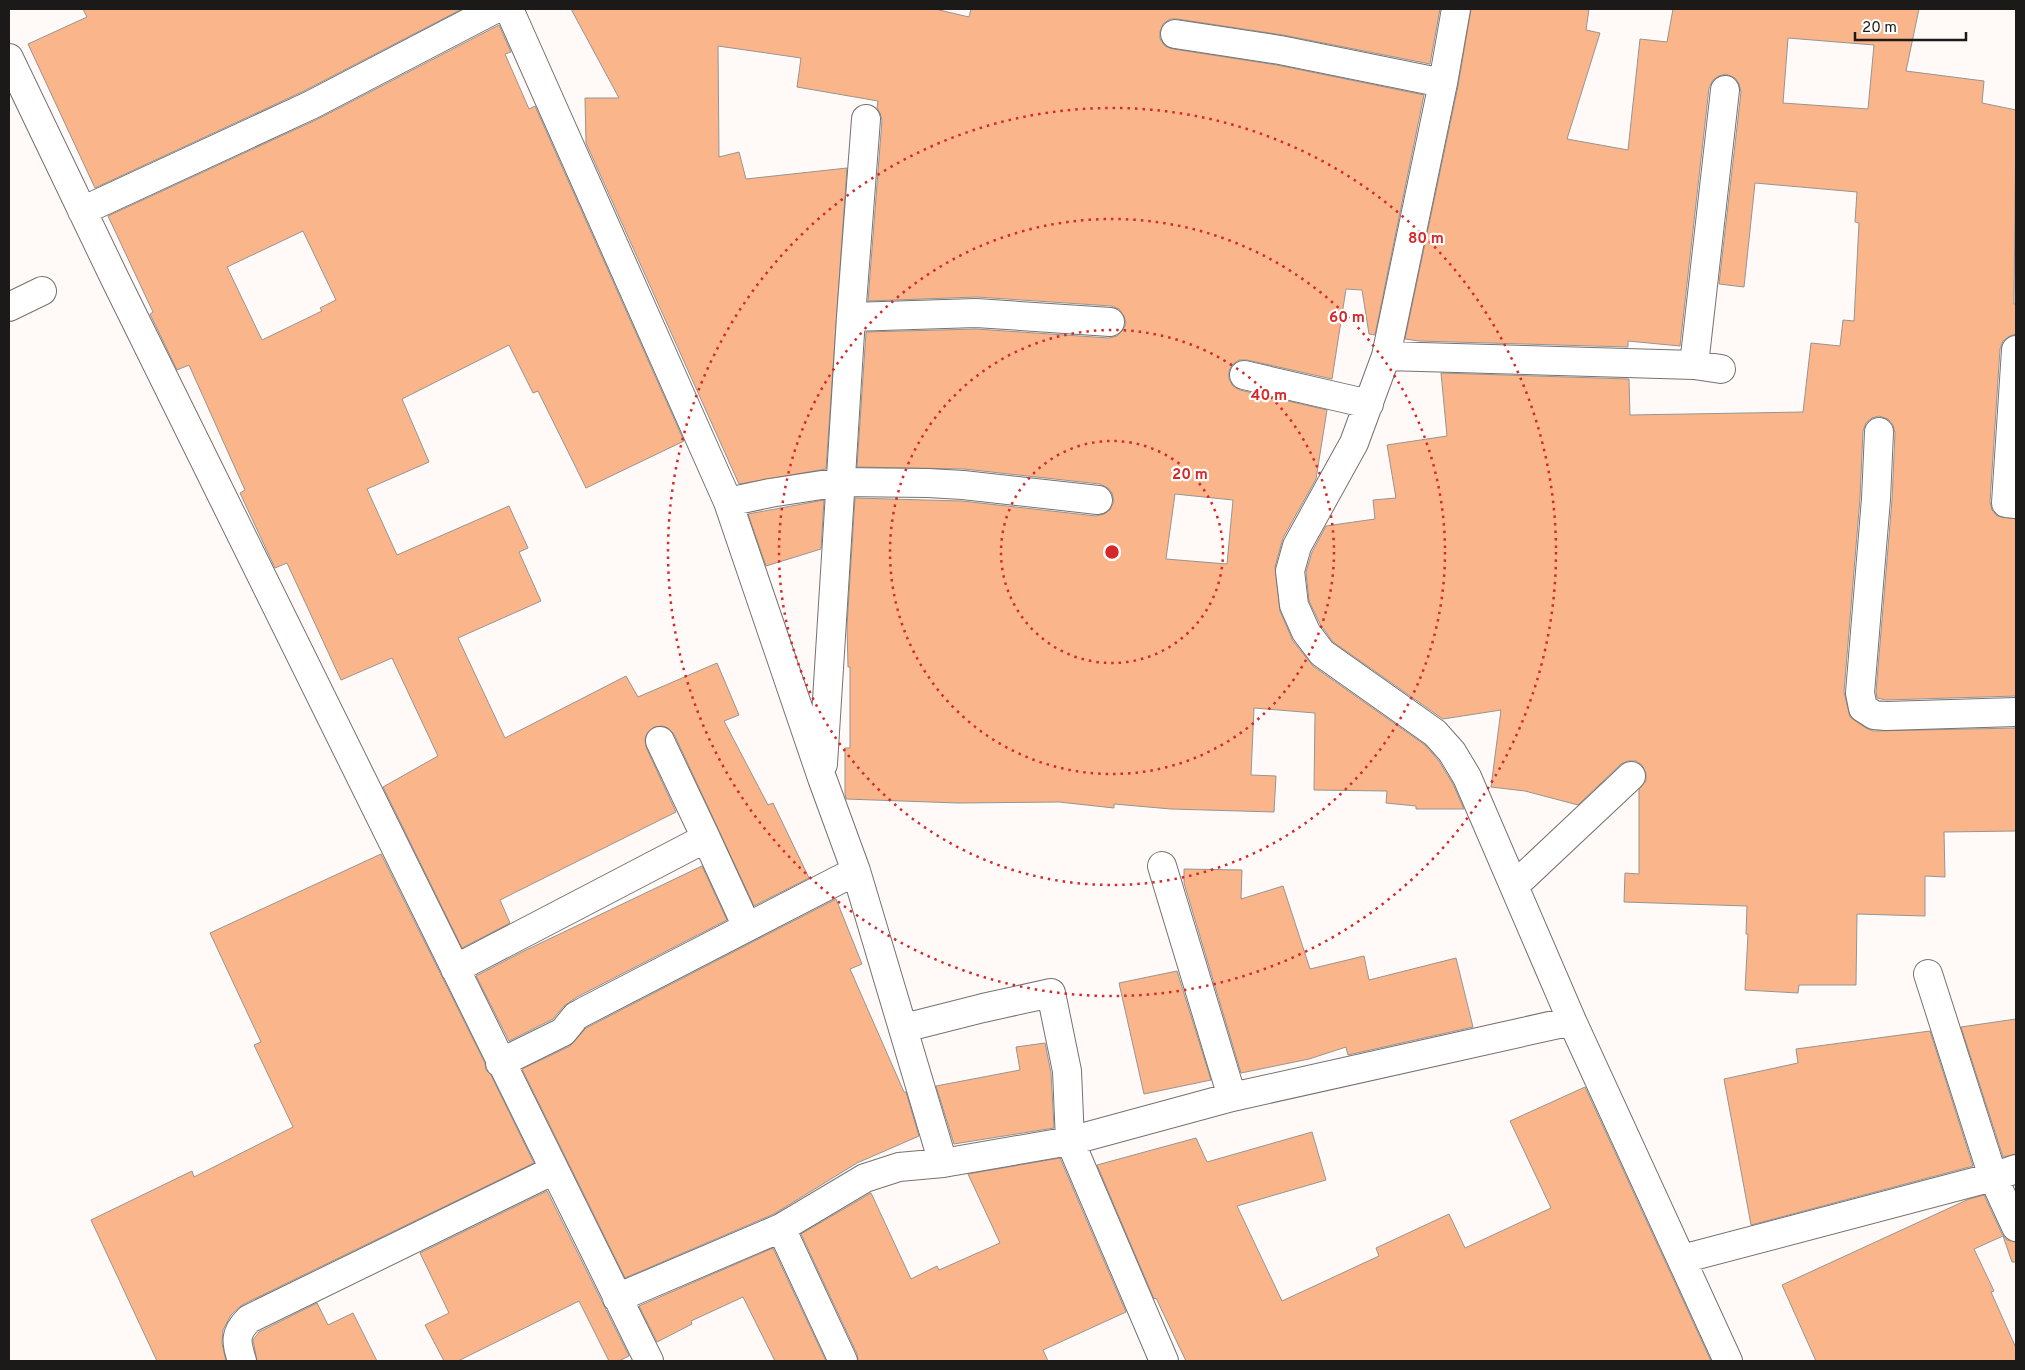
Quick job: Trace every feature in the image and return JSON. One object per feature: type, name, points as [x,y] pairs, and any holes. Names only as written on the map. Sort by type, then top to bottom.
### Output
[{"type":"street","points":[[82,211],[311,105],[495,9]]},
{"type":"street","points":[[510,9],[728,502],[822,778],[856,871],[943,1163]]},
{"type":"street","points":[[1456,9],[1443,83],[1386,356],[1354,443],[1297,546],[1290,572],[1294,605],[1306,632],[1322,652],[1435,733],[1452,752],[1467,777],[1572,1021],[1728,1361]]},
{"type":"street","points":[[1175,34],[1280,50],[1443,83]]},
{"type":"street","points":[[9,58],[82,211],[500,1063],[649,1361]]},
{"type":"street","points":[[1694,365],[1725,90]]},
{"type":"street","points":[[822,778],[851,317],[866,119]]},
{"type":"street","points":[[9,307],[42,290]]},
{"type":"street","points":[[851,317],[976,314],[1110,322]]},
{"type":"street","points":[[2016,350],[2006,503],[2016,504]]},
{"type":"street","points":[[1386,356],[1694,365],[1721,370]]},
{"type":"street","points":[[1244,375],[1369,404]]},
{"type":"street","points":[[1879,432],[1876,499],[1860,693],[1863,708],[1874,715],[1886,716],[2016,712]]},
{"type":"street","points":[[728,502],[770,492],[841,482],[963,485],[1098,500]]},
{"type":"street","points":[[660,741],[747,927]]},
{"type":"street","points":[[1514,886],[1631,776]]},
{"type":"street","points":[[454,968],[706,838]]},
{"type":"street","points":[[1162,866],[1232,1097]]},
{"type":"street","points":[[500,1063],[563,1032],[576,1016],[585,1011],[856,871]]},
{"type":"street","points":[[1928,974],[2004,1173],[2016,1228]]},
{"type":"street","points":[[904,1028],[982,1008],[1052,993],[1066,1070],[1070,1142],[1164,1361]]},
{"type":"street","points":[[617,1298],[781,1228],[865,1178],[899,1167],[943,1163],[1070,1142],[1232,1097],[1572,1021]]},
{"type":"street","points":[[242,1361],[237,1342],[239,1329],[249,1319],[554,1170]]},
{"type":"street","points":[[1682,1259],[2004,1173]]},
{"type":"street","points":[[781,1228],[843,1361]]},
{"type":"building","points":[[83,9],[462,9],[304,91],[95,188],[28,44],[87,17]]},
{"type":"building","points":[[571,9],[935,9],[969,17],[971,9],[1440,9],[1430,64],[1283,35],[1177,19],[1170,19],[1163,24],[1160,39],[1165,46],[1173,49],[1277,65],[1424,95],[1375,335],[1369,334],[1362,290],[1346,289],[1332,379],[1247,360],[1239,360],[1232,365],[1229,371],[1229,379],[1233,386],[1240,390],[1327,410],[1316,479],[1283,538],[1275,567],[1280,611],[1293,641],[1313,666],[1425,745],[1439,761],[1453,784],[1464,809],[1416,809],[1416,806],[1386,803],[1387,791],[1314,790],[1315,713],[1254,708],[1251,775],[1276,776],[1274,812],[1171,809],[1114,804],[1114,808],[1059,802],[958,803],[846,799],[845,748],[850,748],[850,667],[848,667],[847,626],[855,498],[962,501],[1096,516],[1110,510],[1114,501],[1112,493],[1108,488],[1100,484],[964,469],[857,467],[866,332],[976,329],[1109,338],[1117,336],[1123,330],[1126,323],[1124,316],[1119,309],[1111,306],[977,297],[868,301],[882,120],[877,108],[878,101],[797,87],[801,58],[718,46],[719,157],[739,152],[746,179],[847,168],[826,469],[739,484],[586,143],[585,98],[619,98]],"holes":[[[1175,494],[1233,500],[1227,564],[1166,559]]]},
{"type":"building","points":[[1471,9],[1589,9],[1586,30],[1600,33],[1567,139],[1628,150],[1640,39],[1667,42],[1673,9],[1919,9],[1906,71],[1984,81],[1982,103],[2016,110],[2014,304],[2016,304],[2016,334],[2003,341],[2000,349],[1990,502],[1992,510],[1997,516],[2016,519],[2016,696],[1886,700],[1877,698],[1892,500],[1895,433],[1893,425],[1888,419],[1879,416],[1872,418],[1866,423],[1863,431],[1860,498],[1844,692],[1850,717],[1873,731],[2016,728],[2016,831],[1944,832],[1945,877],[1925,876],[1925,916],[1857,914],[1856,985],[1799,985],[1798,993],[1745,990],[1748,934],[1746,934],[1747,906],[1624,902],[1625,873],[1639,874],[1639,789],[1646,781],[1646,773],[1642,765],[1636,761],[1628,761],[1621,764],[1578,805],[1525,791],[1491,787],[1501,710],[1443,719],[1333,642],[1320,624],[1309,601],[1306,572],[1312,552],[1326,526],[1375,519],[1373,500],[1396,498],[1387,445],[1447,436],[1441,373],[1629,379],[1630,415],[1803,412],[1811,343],[1840,346],[1843,320],[1854,321],[1859,223],[1855,222],[1857,192],[1755,183],[1744,287],[1719,284],[1741,92],[1735,78],[1726,74],[1713,80],[1709,88],[1680,346],[1628,341],[1628,347],[1405,339],[1458,86]],"holes":[[[1788,38],[1874,45],[1868,109],[1783,103]]]},
{"type":"building","points":[[499,25],[511,52],[505,54],[529,109],[535,106],[684,441],[586,488],[538,391],[533,393],[509,345],[402,399],[429,462],[367,489],[397,555],[509,506],[528,548],[519,552],[541,601],[458,638],[505,738],[626,676],[638,697],[717,663],[739,715],[724,721],[768,805],[773,803],[809,878],[754,906],[674,734],[668,728],[662,726],[654,727],[647,733],[645,739],[646,747],[676,812],[500,900],[510,923],[462,948],[383,787],[438,756],[392,658],[341,680],[287,563],[275,568],[240,493],[245,490],[189,365],[177,370],[150,314],[153,312],[108,216],[318,119]],"holes":[[[303,231],[336,300],[320,308],[322,311],[262,340],[227,267]]]},
{"type":"building","points":[[824,500],[821,549],[766,566],[748,514]]},
{"type":"building","points":[[381,854],[485,1063],[486,1070],[491,1075],[534,1163],[242,1305],[231,1315],[223,1330],[222,1343],[226,1361],[157,1361],[91,1220],[192,1171],[194,1177],[293,1127],[254,1045],[261,1042],[210,933]]},
{"type":"building","points":[[702,866],[727,920],[577,997],[564,1006],[553,1019],[509,1041],[476,976]]},
{"type":"building","points":[[1184,869],[1242,870],[1241,899],[1283,886],[1310,969],[1364,956],[1369,980],[1456,958],[1473,1027],[1348,1055],[1346,1047],[1309,1059],[1241,1073],[1184,883]]},
{"type":"building","points":[[836,899],[862,964],[850,969],[904,1092],[906,1092],[919,1136],[857,1163],[774,1214],[625,1278],[522,1069],[570,1046],[586,1028]]},
{"type":"building","points":[[1177,971],[1211,1080],[1144,1094],[1119,983]]},
{"type":"building","points":[[2016,1019],[2016,1154],[2003,1157],[1961,1027]]},
{"type":"building","points":[[1930,1031],[1973,1166],[1751,1225],[1724,1079],[1798,1063],[1796,1049]]},
{"type":"building","points":[[1045,1043],[1051,1073],[1054,1128],[954,1144],[936,1086],[1020,1070],[1016,1047]]},
{"type":"building","points":[[1585,1087],[1711,1361],[1186,1361],[1156,1298],[1154,1299],[1097,1165],[1196,1138],[1207,1162],[1312,1132],[1326,1180],[1237,1206],[1282,1301],[1379,1256],[1376,1248],[1449,1214],[1465,1248],[1551,1208],[1510,1121]]},
{"type":"building","points":[[1060,1158],[1126,1312],[1043,1350],[1048,1361],[858,1361],[857,1354],[801,1234],[871,1193],[911,1279],[937,1266],[939,1270],[1000,1243],[968,1174]]},
{"type":"building","points":[[547,1191],[629,1356],[619,1361],[609,1361],[579,1301],[458,1361],[444,1361],[425,1325],[449,1313],[420,1253]]},
{"type":"building","points":[[1984,1195],[2002,1234],[2007,1240],[2016,1242],[2016,1262],[2012,1262],[2003,1236],[1974,1249],[1994,1291],[1991,1292],[2016,1348],[2016,1361],[1816,1361],[1782,1285],[1969,1199]]},
{"type":"building","points":[[773,1248],[826,1361],[775,1361],[743,1297],[691,1321],[692,1324],[657,1342],[639,1306]]},
{"type":"building","points":[[317,1303],[328,1325],[353,1313],[377,1361],[257,1361],[253,1340],[259,1332]]}]
